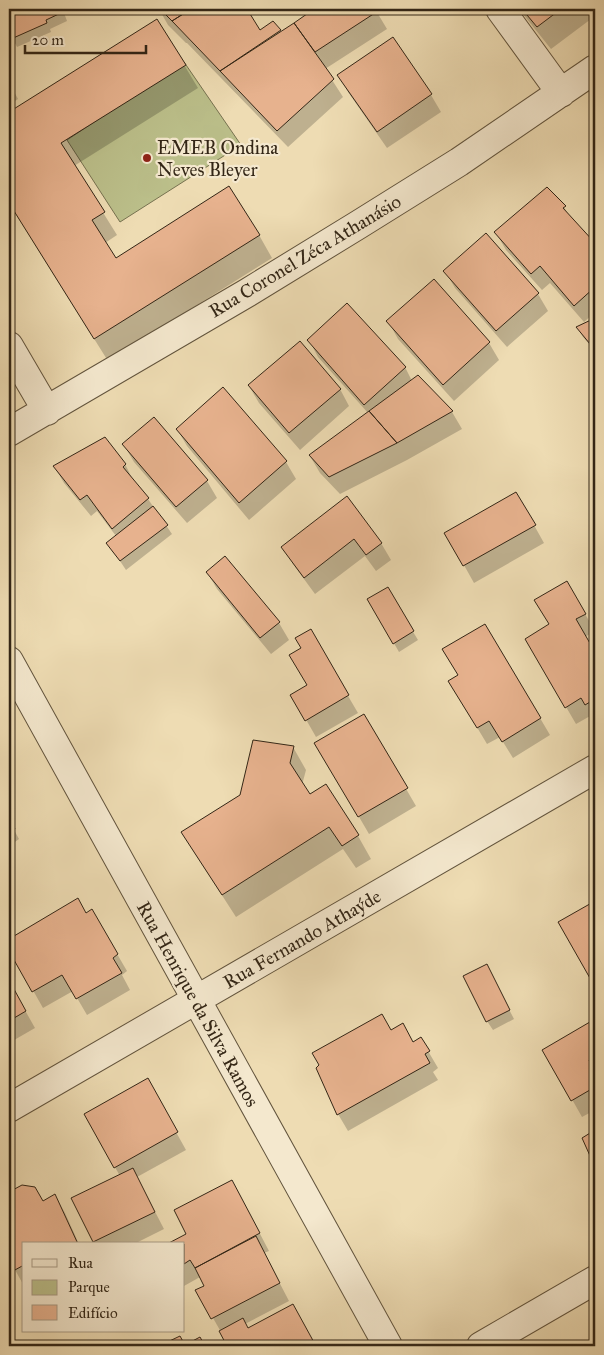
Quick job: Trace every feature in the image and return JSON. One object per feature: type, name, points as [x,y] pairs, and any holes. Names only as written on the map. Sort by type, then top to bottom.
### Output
[{"type":"street","points":[[500,9],[561,93]]},
{"type":"street","name":"Rua Coronel Zéca Athanásio","points":[[9,432],[247,293],[358,225],[459,162],[595,69]]},
{"type":"street","points":[[9,346],[47,411]]},
{"type":"street","name":"Rua Henrique da Silva Ramos","points":[[9,662],[388,1346]]},
{"type":"street","name":"Rua Fernando Athaýde","points":[[9,1108],[595,769]]},
{"type":"street","points":[[480,1346],[595,1280]]},
{"type":"green space","points":[[184,62],[241,145],[120,222],[67,140]]},
{"type":"building","points":[[9,9],[23,9],[9,15]]},
{"type":"building","points":[[23,9],[62,9],[63,12],[46,20],[47,23],[11,39],[9,15]]},
{"type":"building","points":[[160,9],[191,9],[172,21]]},
{"type":"building","points":[[191,9],[247,9],[260,30],[273,21],[281,30],[220,71],[172,21]]},
{"type":"building","points":[[314,9],[377,9],[378,11],[315,52],[294,23]]},
{"type":"building","points":[[522,9],[561,9],[537,27]]},
{"type":"building","points":[[157,19],[186,65],[61,143],[105,212],[92,220],[116,258],[229,186],[260,235],[94,339],[9,203],[9,112]]},
{"type":"building","points":[[294,23],[334,79],[277,131],[220,71]]},
{"type":"building","points":[[393,37],[432,94],[377,132],[337,75]]},
{"type":"building","points":[[547,187],[566,206],[563,208],[595,243],[595,287],[574,306],[540,266],[531,274],[494,232]]},
{"type":"building","points":[[486,233],[539,293],[496,331],[443,271]]},
{"type":"building","points":[[434,279],[490,342],[443,385],[386,321]]},
{"type":"building","points":[[347,303],[406,367],[364,405],[307,340]]},
{"type":"building","points":[[593,319],[595,320],[595,350],[576,327]]},
{"type":"building","points":[[300,341],[341,389],[289,433],[248,385]]},
{"type":"building","points":[[418,375],[453,411],[397,443],[369,411]]},
{"type":"building","points":[[223,387],[287,461],[239,503],[176,429]]},
{"type":"building","points":[[369,411],[397,443],[329,477],[309,455]]},
{"type":"building","points":[[154,417],[208,480],[176,507],[122,444]]},
{"type":"building","points":[[105,437],[126,464],[123,467],[149,498],[112,529],[87,495],[80,500],[53,466]]},
{"type":"building","points":[[516,492],[536,525],[463,566],[444,533]]},
{"type":"building","points":[[347,496],[382,543],[366,555],[354,539],[304,578],[281,547]]},
{"type":"building","points":[[153,506],[168,525],[120,561],[106,543]]},
{"type":"building","points":[[225,556],[280,622],[260,638],[206,572]]},
{"type":"building","points":[[567,581],[586,614],[576,619],[595,652],[595,699],[585,705],[581,698],[565,708],[525,639],[549,624],[534,600]]},
{"type":"building","points":[[388,587],[414,631],[393,644],[367,599]]},
{"type":"building","points":[[485,624],[541,718],[502,742],[489,721],[477,728],[448,681],[458,675],[442,649]]},
{"type":"building","points":[[311,629],[349,695],[305,721],[290,695],[307,685],[289,655],[301,648],[295,638]]},
{"type":"building","points":[[364,714],[408,788],[358,817],[314,743]]},
{"type":"building","points":[[253,740],[294,746],[290,763],[310,794],[326,784],[359,835],[342,846],[329,827],[222,895],[181,832],[240,795]]},
{"type":"building","points":[[9,819],[15,829],[9,833]]},
{"type":"building","points":[[78,898],[86,913],[92,909],[118,954],[113,958],[122,973],[76,999],[62,975],[32,992],[9,951],[9,939]]},
{"type":"building","points":[[595,901],[595,987],[558,922]]},
{"type":"building","points":[[487,964],[510,1010],[486,1022],[463,976]]},
{"type":"building","points":[[9,980],[26,1011],[9,1021]]},
{"type":"building","points":[[382,1014],[391,1030],[403,1023],[413,1042],[421,1037],[430,1051],[425,1054],[430,1063],[337,1115],[316,1068],[319,1065],[312,1053]]},
{"type":"building","points":[[595,1019],[595,1056],[589,1060],[595,1071],[595,1087],[571,1101],[542,1050]]},
{"type":"building","points":[[148,1078],[178,1132],[114,1168],[84,1114]]},
{"type":"building","points":[[595,1130],[595,1167],[582,1138]]},
{"type":"building","points":[[133,1168],[155,1212],[93,1242],[71,1198]]},
{"type":"building","points":[[232,1180],[260,1233],[195,1268],[190,1260],[185,1263],[185,1242],[171,1242],[186,1234],[174,1210]]},
{"type":"building","points":[[22,1185],[35,1187],[43,1201],[55,1194],[77,1242],[22,1242],[22,1266],[13,1271],[9,1262],[9,1192]]},
{"type":"building","points":[[256,1236],[280,1283],[211,1319],[195,1290],[204,1286],[195,1268]]},
{"type":"building","points":[[293,1304],[316,1346],[227,1346],[219,1331],[243,1318],[248,1328]]},
{"type":"building","points":[[180,1336],[185,1345],[200,1337],[205,1346],[159,1346]]},
{"type":"place","name":"EMEB Ondina Neves Bleyer","points":[[147,158]]}]
